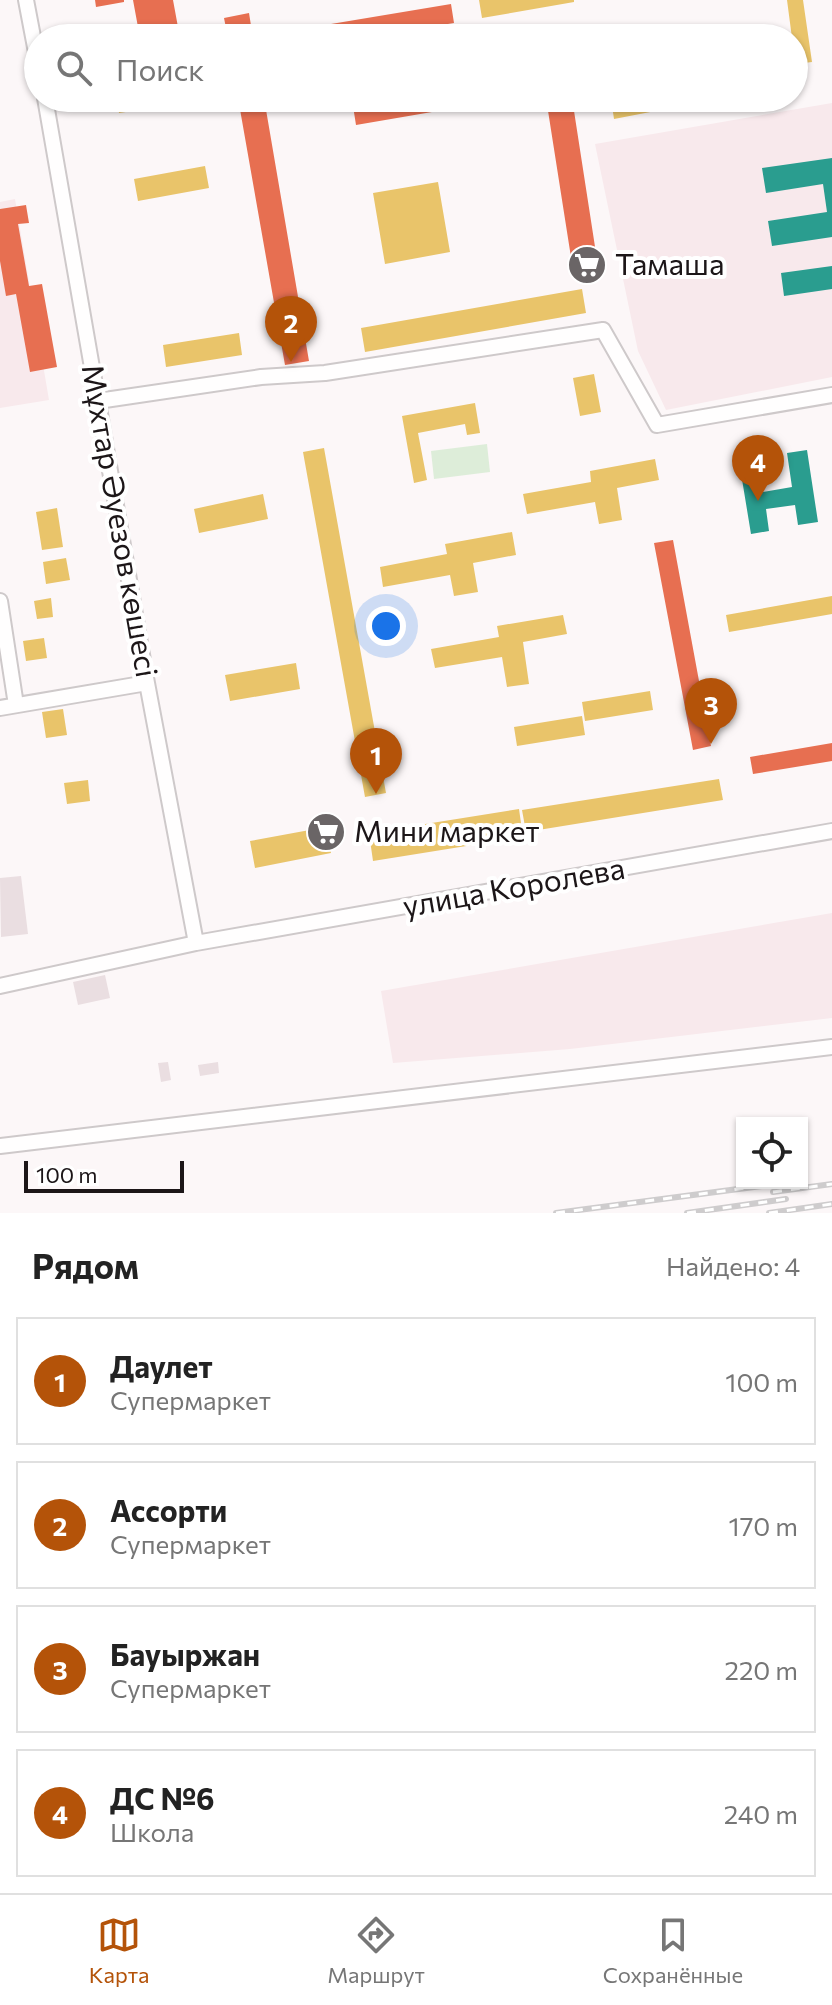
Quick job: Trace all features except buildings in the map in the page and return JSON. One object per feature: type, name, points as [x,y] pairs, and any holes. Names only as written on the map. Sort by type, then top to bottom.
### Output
[{"type":"street","points":[[26,0],[31,24]]},
{"type":"street","name":"Мұхтар Әуезов көшесі","points":[[47,112],[147,683],[196,943]]},
{"type":"street","points":[[98,401],[261,377],[325,373],[603,330],[657,425],[832,395]]},
{"type":"street","points":[[0,601],[16,705]]},
{"type":"street","points":[[0,708],[147,683]]},
{"type":"street","name":"улица Королева","points":[[0,986],[196,943],[832,831]]},
{"type":"street","points":[[0,1146],[832,1047]]},
{"type":"shaded area","points":[[832,103],[832,377],[666,410],[638,351],[595,144],[780,112],[808,112],[808,107]]},
{"type":"shaded area","points":[[15,199],[49,400],[0,408],[0,202]]},
{"type":"shaded area","points":[[832,913],[832,1018],[570,1049],[393,1063],[381,991]]},
{"type":"green space","points":[[487,444],[490,472],[434,479],[431,451]]},
{"type":"railway","points":[[773,1192],[832,1184]]},
{"type":"railway","points":[[556,1213],[738,1189]]},
{"type":"railway","points":[[687,1213],[786,1199]]},
{"type":"railway","points":[[769,1213],[832,1204]]},
{"type":"place","name":"Тамаша","points":[[587,265]]},
{"type":"place","name":"Ассорти","points":[[291,362]]},
{"type":"place","name":"ДС №6","points":[[758,501]]},
{"type":"place","name":"Бауыржан","points":[[711,744]]},
{"type":"place","name":"Даулет","points":[[376,794]]},
{"type":"place","name":"Мини маркет","points":[[326,832]]}]
